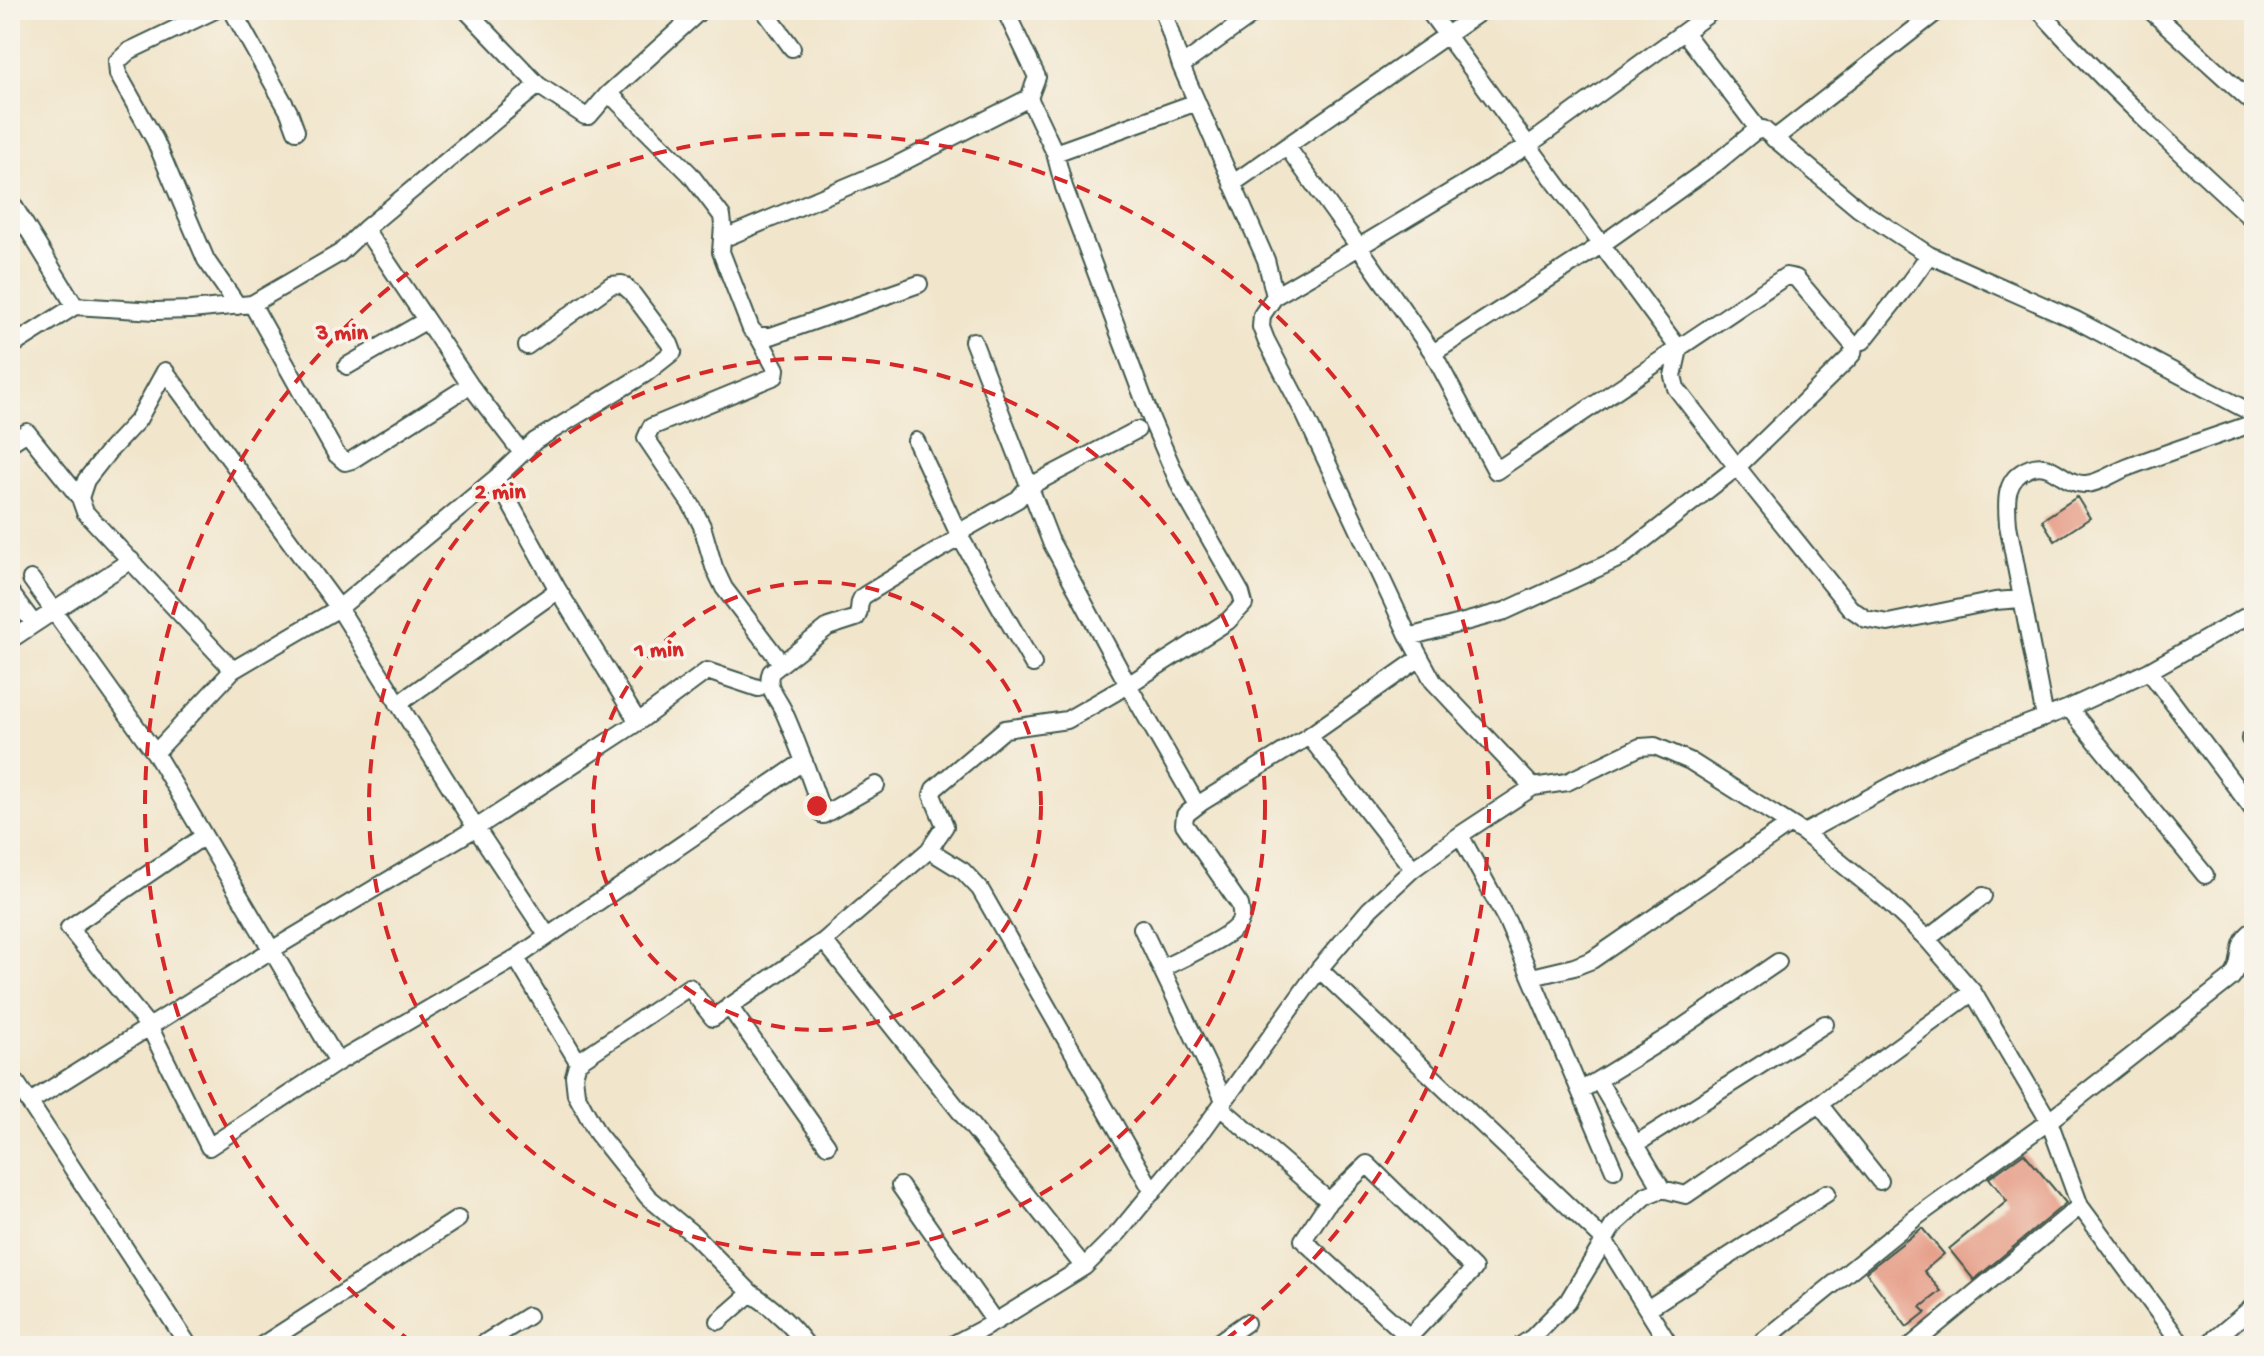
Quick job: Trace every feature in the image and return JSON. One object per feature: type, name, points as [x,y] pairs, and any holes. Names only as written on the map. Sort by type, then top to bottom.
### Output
[{"type":"street","points":[[215,10],[129,51],[117,62],[118,74],[155,140],[206,260],[245,305],[336,454],[345,462],[352,460],[470,385]]},
{"type":"street","points":[[232,10],[277,89],[296,131]]},
{"type":"street","points":[[466,10],[538,85],[585,116],[589,116],[607,95],[701,10]]},
{"type":"street","points":[[765,10],[792,48]]},
{"type":"street","points":[[722,239],[889,169],[1029,98],[1037,77],[1005,10]]},
{"type":"street","points":[[1163,10],[1181,66],[1266,260],[1275,296]]},
{"type":"street","points":[[1181,66],[1259,10]]},
{"type":"street","points":[[1428,10],[1679,349],[1673,376],[1676,388],[1850,608],[1866,619],[1888,623],[1995,601],[2021,599]]},
{"type":"street","points":[[1232,184],[1483,10]]},
{"type":"street","points":[[1533,787],[1433,681],[1266,340],[1261,327],[1262,315],[1275,296],[1527,146],[1714,10]]},
{"type":"street","points":[[1774,139],[1939,10]]},
{"type":"street","points":[[2039,10],[2073,48],[2254,221]]},
{"type":"street","points":[[2150,10],[2254,104]]},
{"type":"street","points":[[1684,32],[1758,129]]},
{"type":"street","points":[[10,347],[75,306],[155,311],[245,305],[340,253],[538,85]]},
{"type":"street","points":[[607,95],[622,103],[701,186],[722,216],[721,252],[751,329],[776,369],[775,376],[651,427],[646,438],[697,516],[724,588],[781,663]]},
{"type":"street","points":[[807,1346],[789,1322],[751,1293],[694,1235],[648,1197],[597,1133],[576,1094],[574,1076],[578,1062],[689,987],[713,1018],[824,941],[929,850],[945,826],[932,795],[934,789],[1005,729],[1067,720],[1228,621],[1244,604],[1241,593],[1181,488],[1158,434],[1064,187],[1055,153],[1029,98]]},
{"type":"street","points":[[1055,153],[1197,102]]},
{"type":"street","points":[[1433,353],[1601,245],[1715,164],[1758,129],[1763,129],[1859,209],[1929,255],[2076,320],[2254,414]]},
{"type":"street","points":[[1287,147],[1433,353],[1496,471],[1780,279],[1792,275],[1796,278],[1854,346],[1847,360],[1737,467],[1622,557],[1505,611],[1409,637]]},
{"type":"street","points":[[10,200],[75,306]]},
{"type":"street","points":[[365,229],[425,321],[522,453]]},
{"type":"street","points":[[1863,341],[1929,255]]},
{"type":"street","points":[[155,753],[233,670],[339,608],[496,478],[535,441],[645,374],[673,352],[647,313],[622,284],[611,285],[527,346]]},
{"type":"street","points":[[758,336],[771,336],[919,284]]},
{"type":"street","points":[[347,366],[425,321]]},
{"type":"street","points":[[973,341],[1051,542],[1197,805]]},
{"type":"street","points":[[80,498],[86,480],[138,420],[165,371],[339,608],[476,828],[547,935]]},
{"type":"street","points":[[2045,718],[2008,525],[2006,498],[2010,482],[2029,468],[2039,465],[2049,467],[2074,483],[2092,483],[2254,423]]},
{"type":"street","points":[[876,785],[823,815],[804,761],[769,684],[771,672],[828,627],[856,618],[859,601],[865,595],[960,537],[965,529],[1018,499],[1028,487],[1137,430]]},
{"type":"street","points":[[10,443],[27,432],[80,498],[85,512],[233,670]]},
{"type":"street","points":[[916,441],[960,537],[1033,664]]},
{"type":"street","points":[[496,478],[558,590],[638,722]]},
{"type":"street","points":[[10,640],[131,560]]},
{"type":"street","points":[[31,579],[155,753],[338,1062]]},
{"type":"street","points":[[398,704],[558,590]]},
{"type":"street","points":[[10,592],[34,624]]},
{"type":"street","points":[[1532,977],[1592,960],[1797,829],[1969,746],[2069,708],[2149,671],[2254,612]]},
{"type":"street","points":[[1161,969],[1228,934],[1238,926],[1242,916],[1240,905],[1184,824],[1185,815],[1309,736],[1420,658]]},
{"type":"street","points":[[30,1102],[273,949],[476,828],[638,722],[707,671],[758,688]]},
{"type":"street","points":[[2149,671],[2254,811]]},
{"type":"street","points":[[2069,708],[2205,875]]},
{"type":"street","points":[[1309,736],[1413,869]]},
{"type":"street","points":[[950,1346],[1084,1267],[1119,1232],[1222,1104],[1319,969],[1370,909],[1413,869],[1533,787],[1567,782],[1640,747],[1655,746],[1690,761],[1797,829],[1883,897],[1927,939],[1973,992],[2049,1121],[2080,1206],[2183,1346]]},
{"type":"street","points":[[204,836],[69,928],[150,1028],[209,1147],[338,1062],[516,958],[804,761]]},
{"type":"street","points":[[1460,835],[1507,921],[1614,1170]]},
{"type":"street","points":[[929,850],[963,871],[980,889],[1153,1192]]},
{"type":"street","points":[[1927,939],[1983,896]]},
{"type":"street","points":[[1142,928],[1222,1104],[1329,1201]]},
{"type":"street","points":[[1757,1346],[1915,1218],[2049,1121],[2230,979],[2239,966],[2241,943],[2254,930]]},
{"type":"street","points":[[824,941],[1084,1267]]},
{"type":"street","points":[[516,958],[578,1062]]},
{"type":"street","points":[[1580,1091],[1671,1035],[1778,962]]},
{"type":"street","points":[[1319,969],[1604,1240],[1670,1346]]},
{"type":"street","points":[[1520,1346],[1568,1301],[1613,1226],[1647,1195],[1662,1189],[1686,1195],[1819,1104],[1973,992]]},
{"type":"street","points":[[729,1006],[827,1145]]},
{"type":"street","points":[[1636,1144],[1825,1024]]},
{"type":"street","points":[[10,1073],[189,1346]]},
{"type":"street","points":[[1598,1080],[1662,1189]]},
{"type":"street","points":[[1819,1104],[1880,1181]]},
{"type":"street","points":[[1367,1164],[1474,1269],[1409,1337],[1303,1240],[1329,1201],[1367,1164]]},
{"type":"street","points":[[900,1186],[995,1322]]},
{"type":"street","points":[[1647,1309],[1827,1193]]},
{"type":"street","points":[[1911,1346],[2080,1206]]},
{"type":"street","points":[[261,1346],[458,1219]]},
{"type":"street","points":[[719,1321],[751,1293]]},
{"type":"street","points":[[2206,1346],[2254,1306]]},
{"type":"street","points":[[480,1346],[528,1316]]},
{"type":"street","points":[[1213,1346],[1246,1323]]},
{"type":"building","points":[[2077,497],[2090,518],[2055,541],[2042,520]]},
{"type":"building","points":[[2024,1153],[2066,1203],[1974,1280],[1949,1249],[2007,1201],[1989,1178]]},
{"type":"building","points":[[1922,1228],[1944,1254],[1924,1271],[1941,1291],[1921,1307],[1926,1312],[1907,1327],[1866,1272]]}]
